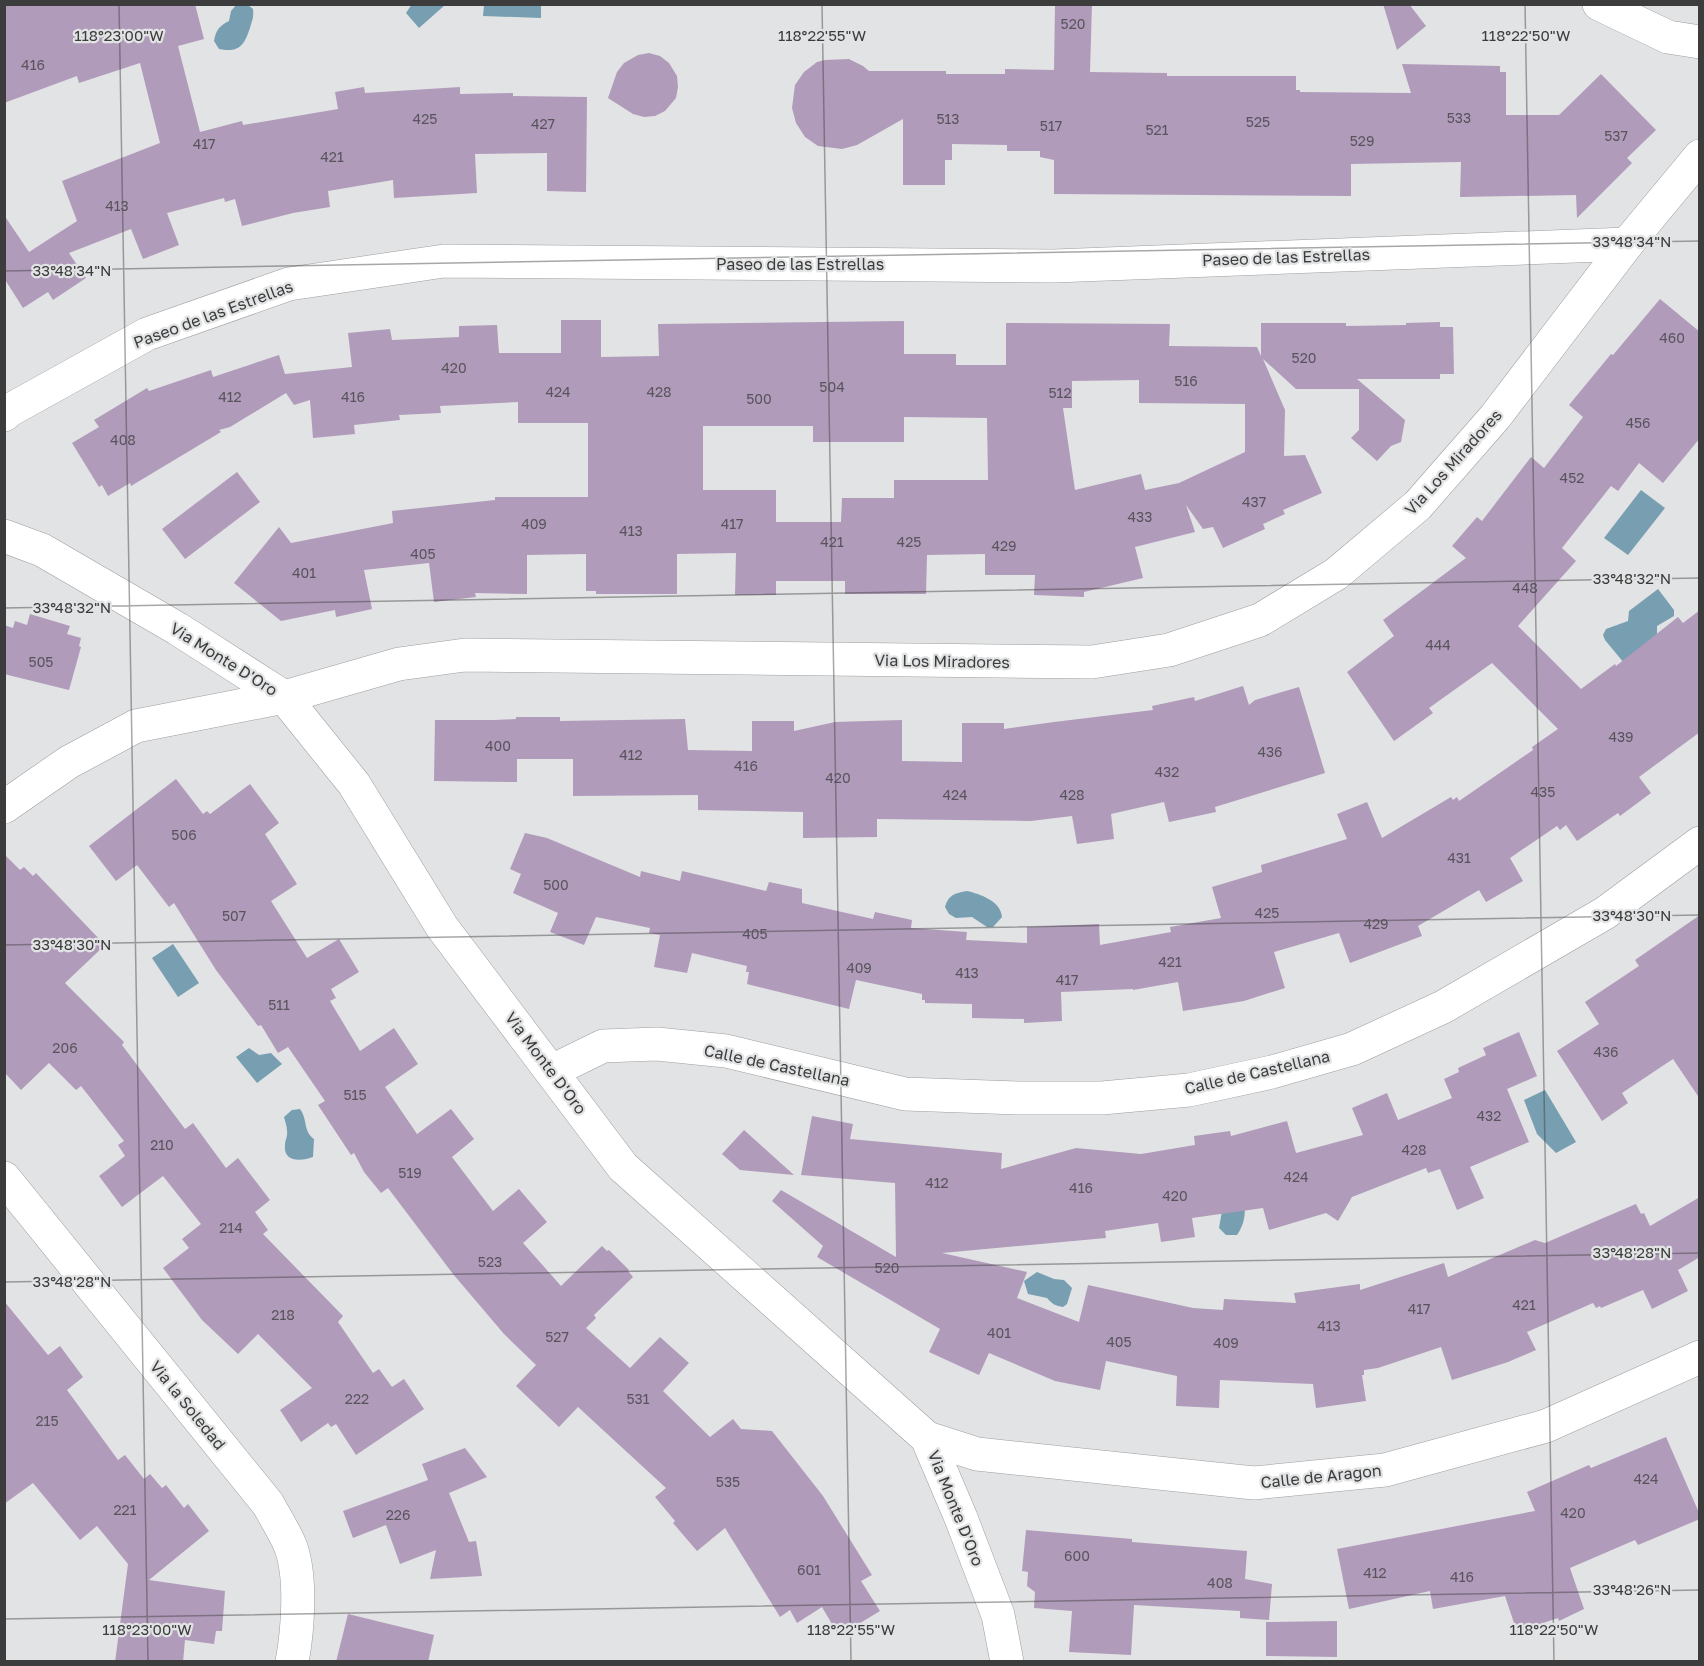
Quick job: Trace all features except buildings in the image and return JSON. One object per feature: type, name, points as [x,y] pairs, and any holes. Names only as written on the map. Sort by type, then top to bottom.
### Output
[{"type":"street","points":[[1599,4],[1668,37],[1700,42]]},
{"type":"street","name":"Via Los Miradores","points":[[4,807],[69,762],[136,726],[285,697],[399,664],[465,655],[1092,662],[1169,650],[1260,620],[1336,574],[1419,505],[1495,417],[1627,244],[1700,156]]},
{"type":"street","name":"Paseo de las Estrellas","points":[[4,415],[147,334],[289,284],[444,261],[1054,266],[1627,244]]},
{"type":"street","name":"Via Monte D'Oro","points":[[4,536],[52,555],[178,629],[285,697],[354,784],[442,927],[623,1167],[927,1438],[998,1615],[1007,1662]]},
{"type":"street","name":"Calle de Castellana","points":[[552,1071],[603,1046],[657,1044],[726,1051],[905,1094],[1102,1098],[1189,1090],[1272,1072],[1352,1048],[1443,1007],[1605,913],[1700,843]]},
{"type":"street","name":"Via la Soledad","points":[[4,1178],[268,1504],[291,1547],[297,1581],[296,1638],[292,1662]]},
{"type":"street","name":"Calle de Aragon","points":[[927,1438],[977,1454],[1254,1483],[1385,1470],[1546,1426],[1700,1357]]},
{"type":"water","points":[[237,4],[248,5],[253,9],[253,19],[248,34],[236,49],[219,49],[214,41],[218,29],[229,21],[231,11]]},
{"type":"water","points":[[412,4],[445,5],[419,28],[406,13]]},
{"type":"water","points":[[484,5],[541,5],[541,18],[483,16]]},
{"type":"water","points":[[1641,490],[1665,508],[1628,555],[1604,538]]},
{"type":"water","points":[[1658,589],[1674,610],[1674,616],[1657,626],[1657,634],[1624,663],[1603,635],[1606,629],[1628,621],[1629,611]]},
{"type":"water","points":[[967,891],[984,896],[1001,911],[1002,917],[993,927],[987,927],[972,917],[956,918],[949,914],[945,907],[950,897]]},
{"type":"water","points":[[173,944],[199,983],[178,997],[152,958]]},
{"type":"water","points":[[249,1048],[259,1055],[271,1053],[282,1064],[257,1083],[236,1057]]},
{"type":"water","points":[[1545,1090],[1576,1142],[1556,1153],[1537,1134],[1524,1100]]},
{"type":"water","points":[[300,1109],[308,1132],[314,1139],[313,1157],[299,1160],[290,1158],[285,1151],[287,1133],[284,1117],[292,1110]]},
{"type":"water","points":[[1245,1201],[1244,1219],[1240,1231],[1237,1235],[1226,1235],[1219,1228],[1223,1205]]},
{"type":"water","points":[[1037,1272],[1054,1279],[1064,1280],[1072,1288],[1067,1304],[1063,1307],[1058,1306],[1047,1298],[1028,1294],[1024,1281]]}]
